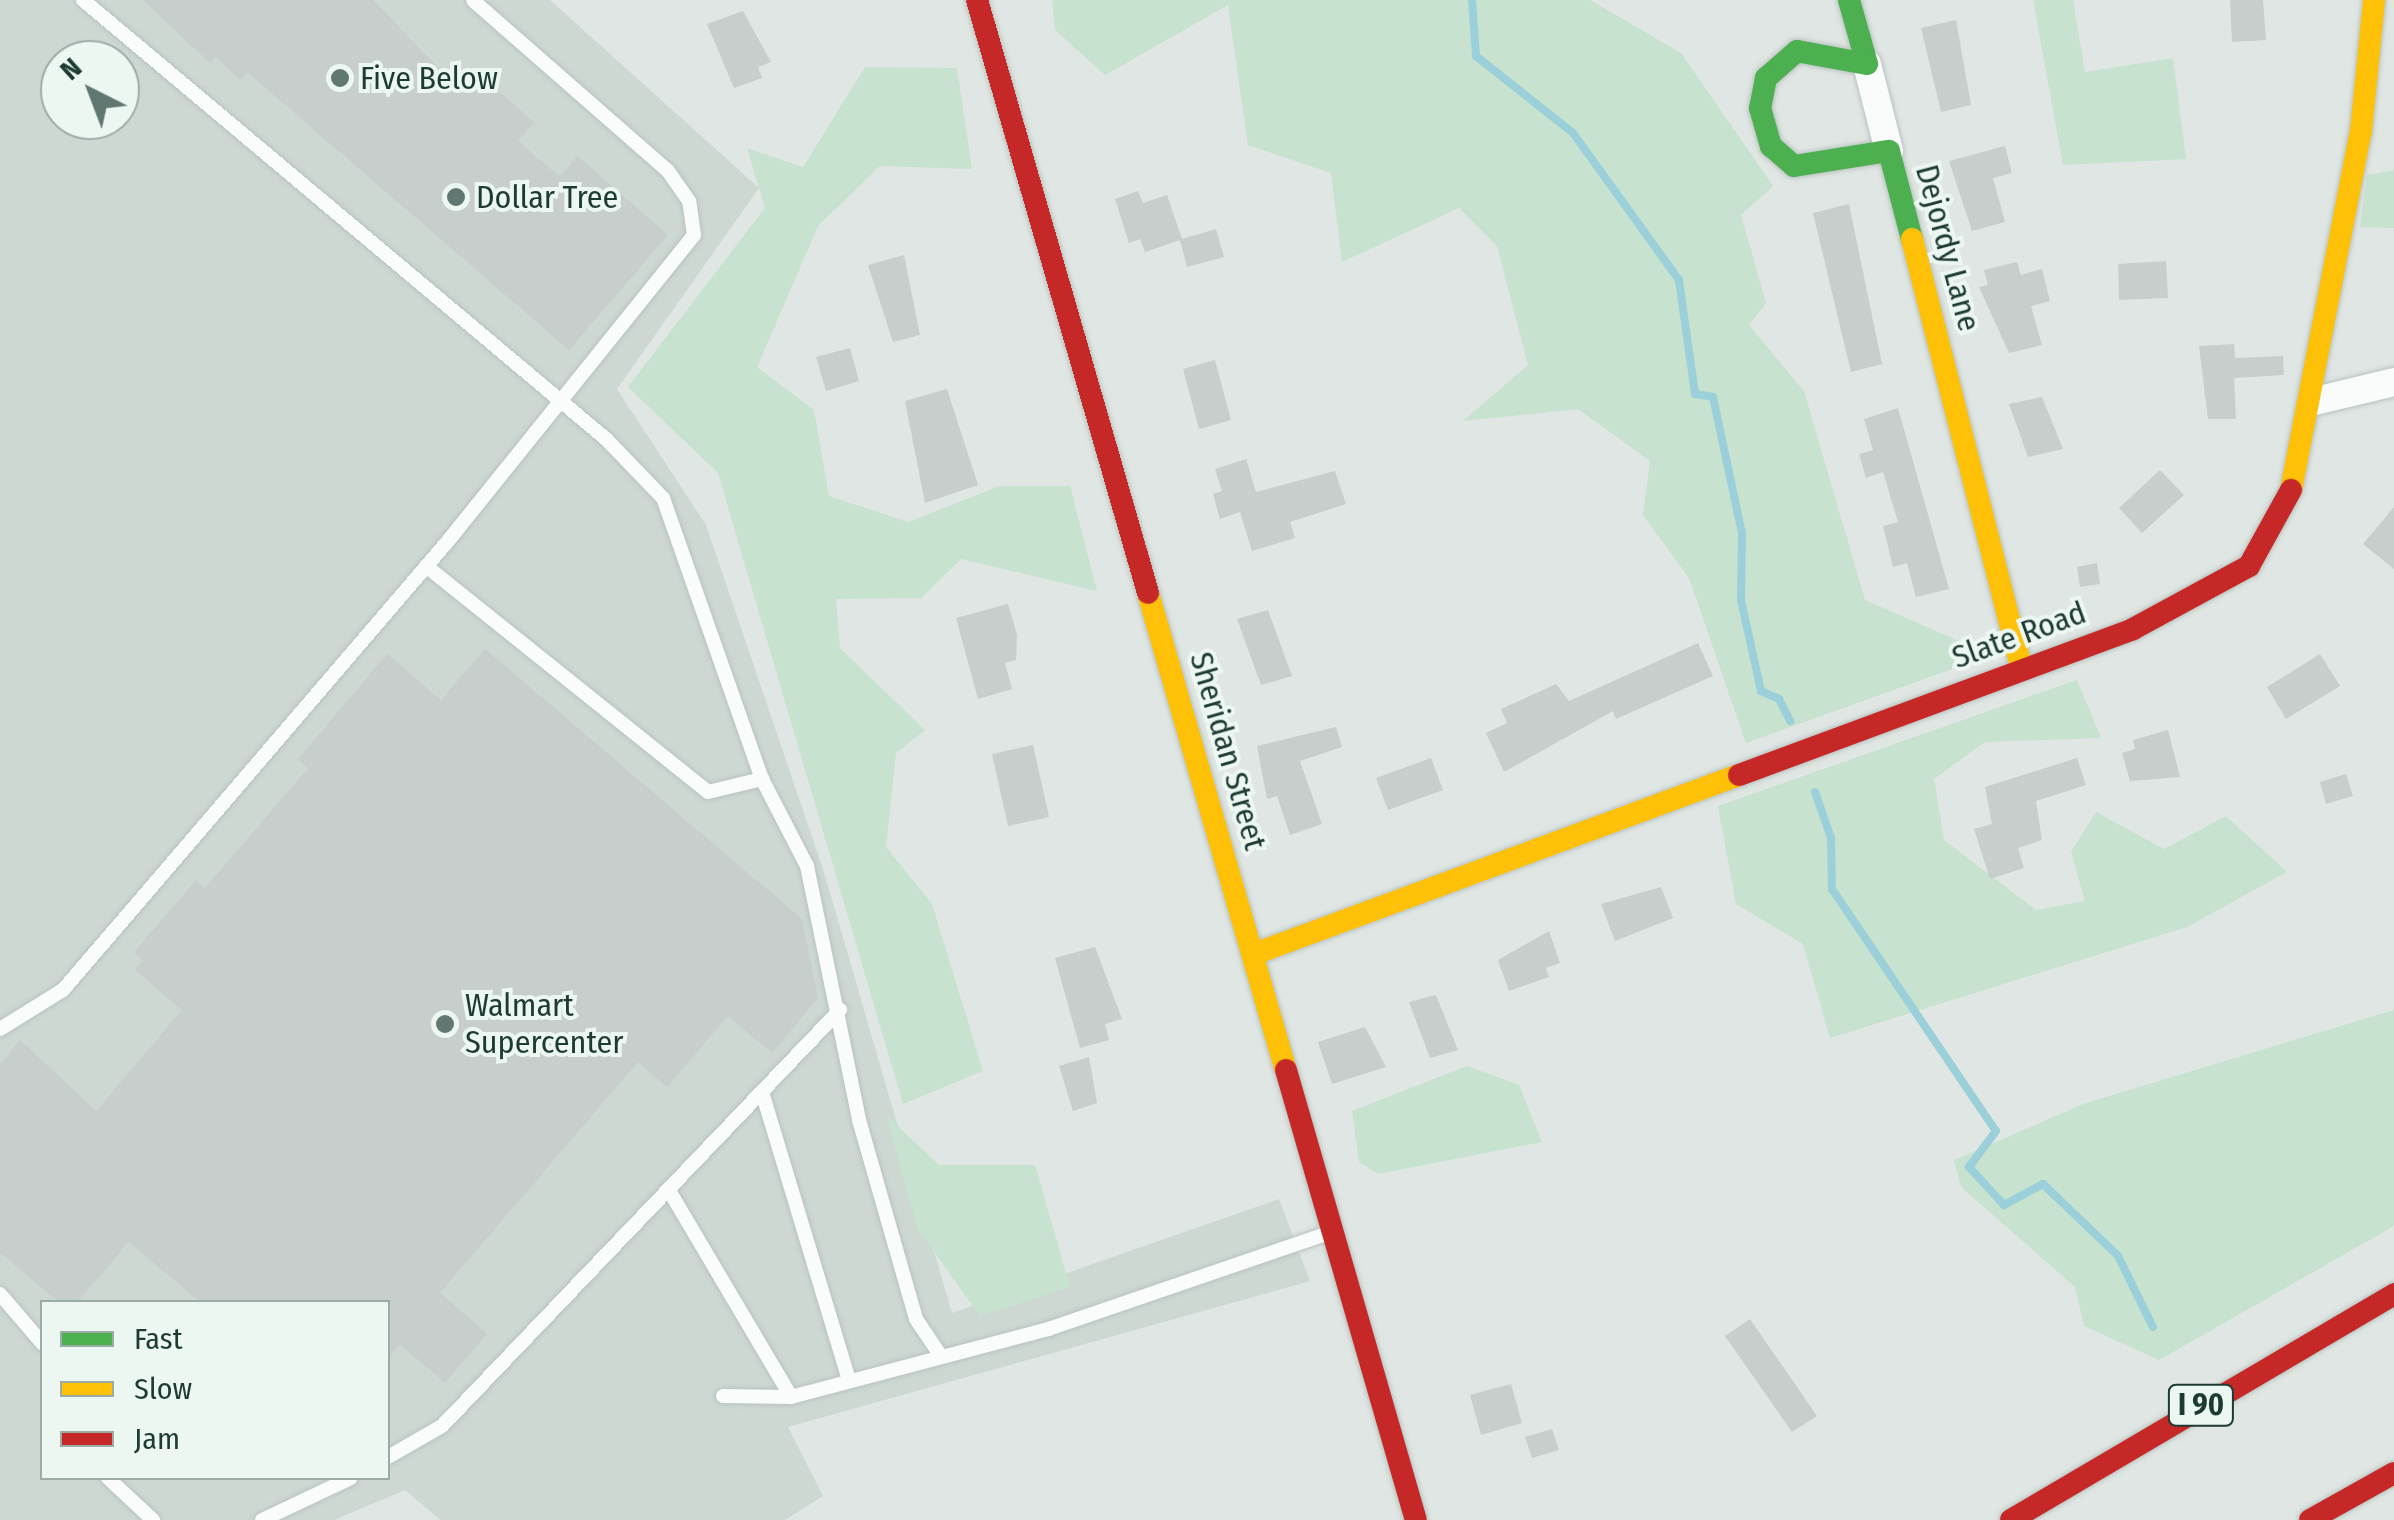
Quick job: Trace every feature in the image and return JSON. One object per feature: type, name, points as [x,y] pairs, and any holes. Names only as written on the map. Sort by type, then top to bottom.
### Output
[{"type":"main road","name":"Sheridan Street","points":[[977,0],[1336,1231],[1416,1520]]},
{"type":"main road","points":[[1850,0],[1867,64]]},
{"type":"main road","name":"Slate Road","points":[[1254,954],[2148,623],[2249,566],[2277,530],[2315,401],[2374,0]]},
{"type":"main road","name":"Dejordy Lane","points":[[1867,64],[1797,52],[1766,78],[1760,108],[1771,146],[1794,166],[1890,151],[2021,668]]},
{"type":"main road","name":"I 90","points":[[2011,1520],[2394,1294]]},
{"type":"main road","points":[[2310,1520],[2394,1472]]},
{"type":"street","points":[[1867,64],[1890,151]]},
{"type":"street","points":[[2315,401],[2394,382]]},
{"type":"lane","points":[[83,0],[560,402],[663,498],[762,779],[808,866],[900,1267],[940,1356]]},
{"type":"lane","points":[[0,1029],[63,990],[426,566],[680,262],[694,235],[689,201],[668,171],[473,0]]},
{"type":"lane","points":[[426,566],[708,792],[762,779]]},
{"type":"lane","points":[[390,1456],[442,1426],[840,1010]]},
{"type":"lane","points":[[762,1092],[849,1381]]},
{"type":"lane","points":[[670,1192],[791,1397]]},
{"type":"lane","points":[[723,1396],[791,1397],[1048,1330],[1336,1231]]},
{"type":"lane","points":[[0,1294],[40,1341]]},
{"type":"lane","points":[[110,1480],[153,1520]]},
{"type":"lane","points":[[262,1520],[347,1480]]},
{"type":"shaded area","points":[[0,0],[550,0],[759,188],[617,389],[706,525],[824,872],[952,1313],[1279,1199],[1310,1281],[788,1427],[823,1496],[785,1520],[440,1520],[405,1490],[334,1520],[0,1520]]},
{"type":"green space","points":[[1052,0],[1590,0],[1681,53],[1773,186],[1741,215],[1766,303],[1749,325],[1804,391],[1865,600],[1991,655],[1746,743],[1689,578],[1643,515],[1650,461],[1578,409],[1463,421],[1528,365],[1497,246],[1459,208],[1342,262],[1331,173],[1248,145],[1228,5],[1105,75],[1055,30]]},
{"type":"green space","points":[[2033,0],[2073,0],[2085,72],[2173,58],[2186,159],[2063,165]]},
{"type":"green space","points":[[865,67],[957,68],[972,169],[880,166],[818,226],[757,367],[814,410],[829,496],[908,522],[1000,486],[1070,486],[1097,591],[961,559],[921,598],[836,599],[840,648],[925,730],[896,753],[886,847],[932,904],[983,1071],[903,1104],[718,473],[628,387],[765,208],[747,148],[803,167]]},
{"type":"green space","points":[[2394,170],[2394,228],[2360,227],[2367,175]]},
{"type":"green space","points":[[2077,680],[2101,738],[1985,742],[1934,779],[1944,840],[2036,910],[2085,901],[2071,852],[2096,812],[2164,849],[2226,816],[2287,872],[2187,927],[1830,1038],[1803,944],[1736,904],[1718,806]]},
{"type":"green space","points":[[2394,1010],[2394,1226],[2159,1360],[2084,1326],[2075,1287],[1961,1187],[1954,1160],[2086,1103]]},
{"type":"green space","points":[[1467,1066],[1519,1085],[1542,1142],[1378,1174],[1359,1162],[1352,1111]]},
{"type":"green space","points":[[886,1115],[939,1165],[1035,1165],[1070,1287],[980,1316],[917,1228]]},
{"type":"building","points":[[143,0],[373,0],[464,94],[480,75],[534,122],[518,141],[560,177],[577,156],[668,235],[569,350],[247,72],[240,80],[215,57],[210,63]]},
{"type":"building","points":[[2230,0],[2263,0],[2266,40],[2232,42]]},
{"type":"building","points":[[743,11],[771,62],[758,67],[762,78],[734,88],[707,24]]},
{"type":"building","points":[[1956,20],[1971,105],[1941,112],[1921,28]]},
{"type":"building","points":[[2005,146],[2012,173],[1993,178],[2005,222],[1972,231],[1949,161]]},
{"type":"building","points":[[1138,191],[1143,203],[1167,195],[1182,239],[1216,229],[1224,257],[1187,267],[1180,240],[1145,252],[1140,239],[1129,243],[1115,199]]},
{"type":"building","points":[[1849,204],[1882,364],[1851,372],[1813,213]]},
{"type":"building","points":[[904,255],[920,335],[893,342],[868,265]]},
{"type":"building","points":[[2166,261],[2168,298],[2119,300],[2118,264]]},
{"type":"building","points":[[2017,262],[2021,275],[2042,269],[2050,301],[2031,306],[2042,345],[2009,353],[1979,287],[1988,285],[1984,270]]},
{"type":"building","points":[[2234,344],[2235,358],[2283,356],[2284,375],[2234,378],[2236,419],[2208,419],[2199,346]]},
{"type":"building","points":[[850,348],[859,381],[826,391],[816,357]]},
{"type":"building","points":[[1215,360],[1231,420],[1199,429],[1183,369]]},
{"type":"building","points":[[947,389],[978,485],[925,503],[905,401]]},
{"type":"building","points":[[2042,397],[2063,449],[2028,457],[2009,404]]},
{"type":"building","points":[[1898,408],[1949,589],[1916,597],[1907,563],[1893,567],[1883,526],[1898,522],[1883,472],[1866,478],[1859,454],[1873,450],[1864,419]]},
{"type":"building","points":[[1246,459],[1256,492],[1335,471],[1346,504],[1290,522],[1295,538],[1252,551],[1240,512],[1220,519],[1213,494],[1222,491],[1215,469]]},
{"type":"building","points":[[2160,470],[2184,495],[2142,533],[2119,508]]},
{"type":"building","points":[[2394,507],[2394,569],[2363,544]]},
{"type":"building","points":[[2097,563],[2100,584],[2080,587],[2077,567]]},
{"type":"building","points":[[1008,604],[1017,635],[1016,660],[1005,663],[1012,689],[978,699],[956,618]]},
{"type":"building","points":[[1268,610],[1292,676],[1261,685],[1237,619]]},
{"type":"building","points":[[1698,643],[1713,676],[1616,719],[1613,711],[1504,772],[1486,733],[1507,723],[1501,709],[1556,684],[1569,701]]},
{"type":"building","name":"Walmart Supercenter","points":[[485,649],[802,919],[818,998],[772,1053],[728,1016],[667,1087],[638,1062],[440,1293],[487,1334],[445,1383],[400,1344],[390,1356],[390,1300],[198,1300],[129,1242],[79,1300],[57,1300],[0,1253],[0,1065],[20,1040],[96,1111],[182,1010],[135,970],[143,961],[134,952],[196,880],[205,888],[308,768],[298,759],[387,654],[441,700]]},
{"type":"building","points":[[2320,654],[2340,686],[2286,719],[2267,687]]},
{"type":"building","points":[[1336,727],[1342,747],[1300,761],[1322,824],[1290,835],[1277,796],[1267,799],[1257,746]]},
{"type":"building","points":[[2168,730],[2180,777],[2130,781],[2122,753],[2135,749],[2133,740]]},
{"type":"building","points":[[1033,745],[1049,817],[1008,826],[992,754]]},
{"type":"building","points":[[1431,758],[1443,790],[1388,810],[1376,778]]},
{"type":"building","points":[[2077,758],[2086,785],[2036,801],[2042,840],[2018,848],[2024,868],[1990,879],[1974,829],[1992,824],[1985,787]]},
{"type":"building","points":[[2346,774],[2353,796],[2326,804],[2320,782]]},
{"type":"building","points":[[1661,887],[1673,918],[1615,941],[1601,904]]},
{"type":"building","points":[[1549,931],[1560,963],[1546,968],[1549,977],[1509,991],[1498,960]]},
{"type":"building","points":[[1095,947],[1122,1019],[1105,1024],[1109,1040],[1080,1048],[1055,958]]},
{"type":"building","points":[[1436,995],[1458,1050],[1430,1058],[1409,1002]]},
{"type":"building","points":[[1365,1027],[1386,1067],[1332,1084],[1318,1042]]},
{"type":"building","points":[[1089,1057],[1097,1103],[1073,1111],[1059,1066]]},
{"type":"building","points":[[1750,1319],[1817,1416],[1792,1432],[1725,1336]]},
{"type":"building","points":[[1511,1384],[1522,1423],[1481,1435],[1470,1395]]},
{"type":"building","points":[[1552,1429],[1559,1450],[1532,1458],[1525,1437]]},
{"type":"waterway","points":[[1472,0],[1476,56],[1573,133],[1679,280],[1695,394],[1713,397],[1742,534],[1741,600],[1761,691],[1779,699],[1790,721]]},
{"type":"waterway","points":[[1815,792],[1831,838],[1832,889],[1996,1131],[1969,1167],[2004,1205],[2043,1184],[2118,1256],[2153,1327]]},
{"type":"traffic: fast","points":[[1849,0],[1867,64],[1797,51],[1766,78],[1760,108],[1771,146],[1794,166],[1889,151],[1912,239]]},
{"type":"traffic: slow","points":[[2291,490],[2361,131],[2374,0]]},
{"type":"traffic: slow","points":[[1912,239],[2021,668]]},
{"type":"traffic: slow","points":[[1148,593],[1286,1070]]},
{"type":"traffic: slow","points":[[1254,954],[1739,775]]},
{"type":"traffic: jam","points":[[977,0],[1148,593]]},
{"type":"traffic: jam","points":[[1739,775],[2133,629],[2249,566],[2291,490]]},
{"type":"traffic: jam","points":[[1286,1070],[1416,1520]]},
{"type":"traffic: jam","points":[[2011,1520],[2394,1294]]},
{"type":"traffic: jam","points":[[2310,1520],[2394,1473]]},
{"type":"place","name":"Five Below","points":[[340,78]]},
{"type":"place","name":"Dollar Tree","points":[[456,197]]},
{"type":"place","name":"Walmart Supercenter","points":[[445,1024]]}]
